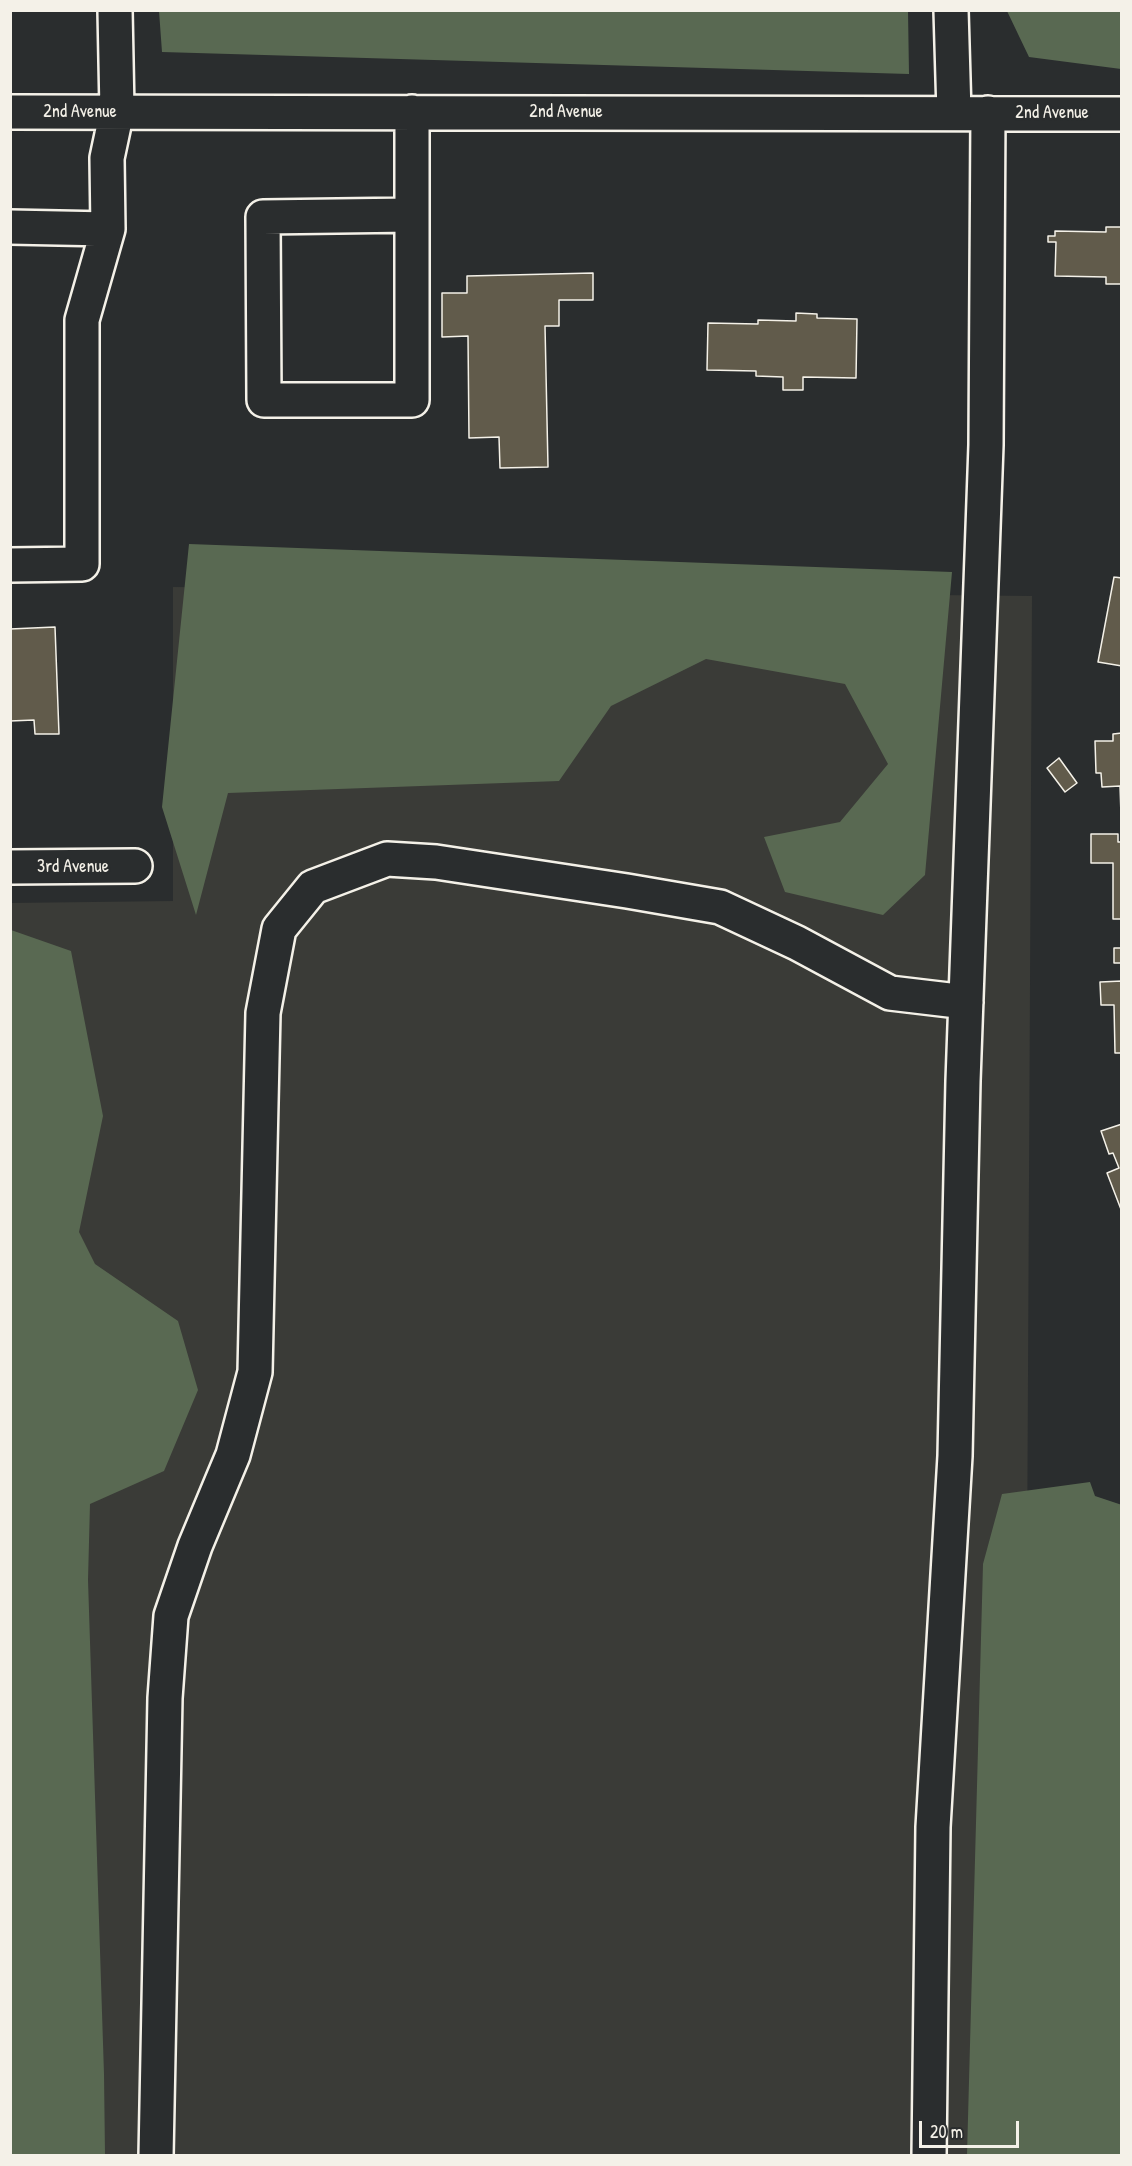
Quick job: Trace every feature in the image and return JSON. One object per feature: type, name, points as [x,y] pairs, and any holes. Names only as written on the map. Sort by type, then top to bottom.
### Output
[{"type":"street","points":[[10,565],[81,564],[81,320],[108,229],[107,158],[117,111],[115,10]]},
{"type":"street","points":[[951,10],[954,113]]},
{"type":"street","name":"2nd Avenue","points":[[10,112],[1122,114]]},
{"type":"street","points":[[412,112],[412,215],[412,400],[264,399],[263,217],[412,215]]},
{"type":"street","points":[[928,2156],[933,1827],[955,1456],[966,1002],[986,445],[988,113]]},
{"type":"street","points":[[10,228],[108,229]]},
{"type":"street","points":[[156,2156],[165,1698],[171,1616],[195,1546],[233,1455],[255,1372],[262,1013],[279,929],[313,887],[387,859],[436,862],[627,891],[720,908],[797,943],[890,993],[966,1002]]},
{"type":"street","name":"3rd Avenue","points":[[10,867],[135,866]]},
{"type":"shaded area","points":[[173,587],[1032,596],[1024,2155],[11,2155],[10,903],[173,901]]},
{"type":"green space","points":[[159,11],[908,11],[909,74],[162,52]]},
{"type":"green space","points":[[1007,11],[1121,11],[1121,69],[1029,57]]},
{"type":"green space","points":[[189,544],[952,572],[925,875],[883,915],[785,892],[764,837],[840,822],[888,764],[845,684],[706,659],[611,706],[559,781],[228,793],[196,915],[162,807]]},
{"type":"green space","points":[[11,930],[71,951],[103,1116],[79,1232],[95,1264],[178,1321],[198,1390],[164,1471],[90,1504],[88,1580],[105,2155],[11,2155]]},
{"type":"green space","points":[[1090,1482],[1095,1496],[1122,1505],[1121,2155],[967,2155],[983,1564],[1002,1494]]},
{"type":"building","points":[[1106,227],[1122,227],[1122,284],[1106,284],[1106,277],[1055,276],[1056,242],[1048,242],[1048,236],[1055,236],[1055,231],[1106,232]]},
{"type":"building","points":[[593,273],[593,300],[559,300],[559,326],[545,326],[548,467],[500,468],[499,437],[469,438],[468,336],[442,337],[442,293],[467,293],[467,276]]},
{"type":"building","points":[[796,313],[817,314],[817,318],[857,319],[856,378],[803,377],[803,390],[783,390],[783,377],[756,376],[756,371],[707,370],[708,323],[758,324],[758,320],[796,321]]},
{"type":"building","points":[[1114,577],[1122,578],[1122,666],[1098,662]]},
{"type":"building","points":[[55,627],[59,734],[35,734],[34,720],[10,721],[10,629]]},
{"type":"building","points":[[1122,733],[1121,815],[1120,786],[1102,787],[1101,773],[1096,773],[1095,741],[1113,741],[1113,734]]},
{"type":"building","points":[[1059,758],[1077,783],[1065,792],[1047,768]]},
{"type":"building","points":[[1091,834],[1118,834],[1118,842],[1122,842],[1122,919],[1113,919],[1113,863],[1091,863]]},
{"type":"building","points":[[1114,948],[1122,948],[1122,963],[1114,963]]},
{"type":"building","points":[[1122,981],[1122,1053],[1115,1053],[1114,1005],[1101,1005],[1100,982]]},
{"type":"building","points":[[1122,1124],[1122,1212],[1107,1173],[1119,1168],[1113,1153],[1109,1154],[1101,1131]]}]
